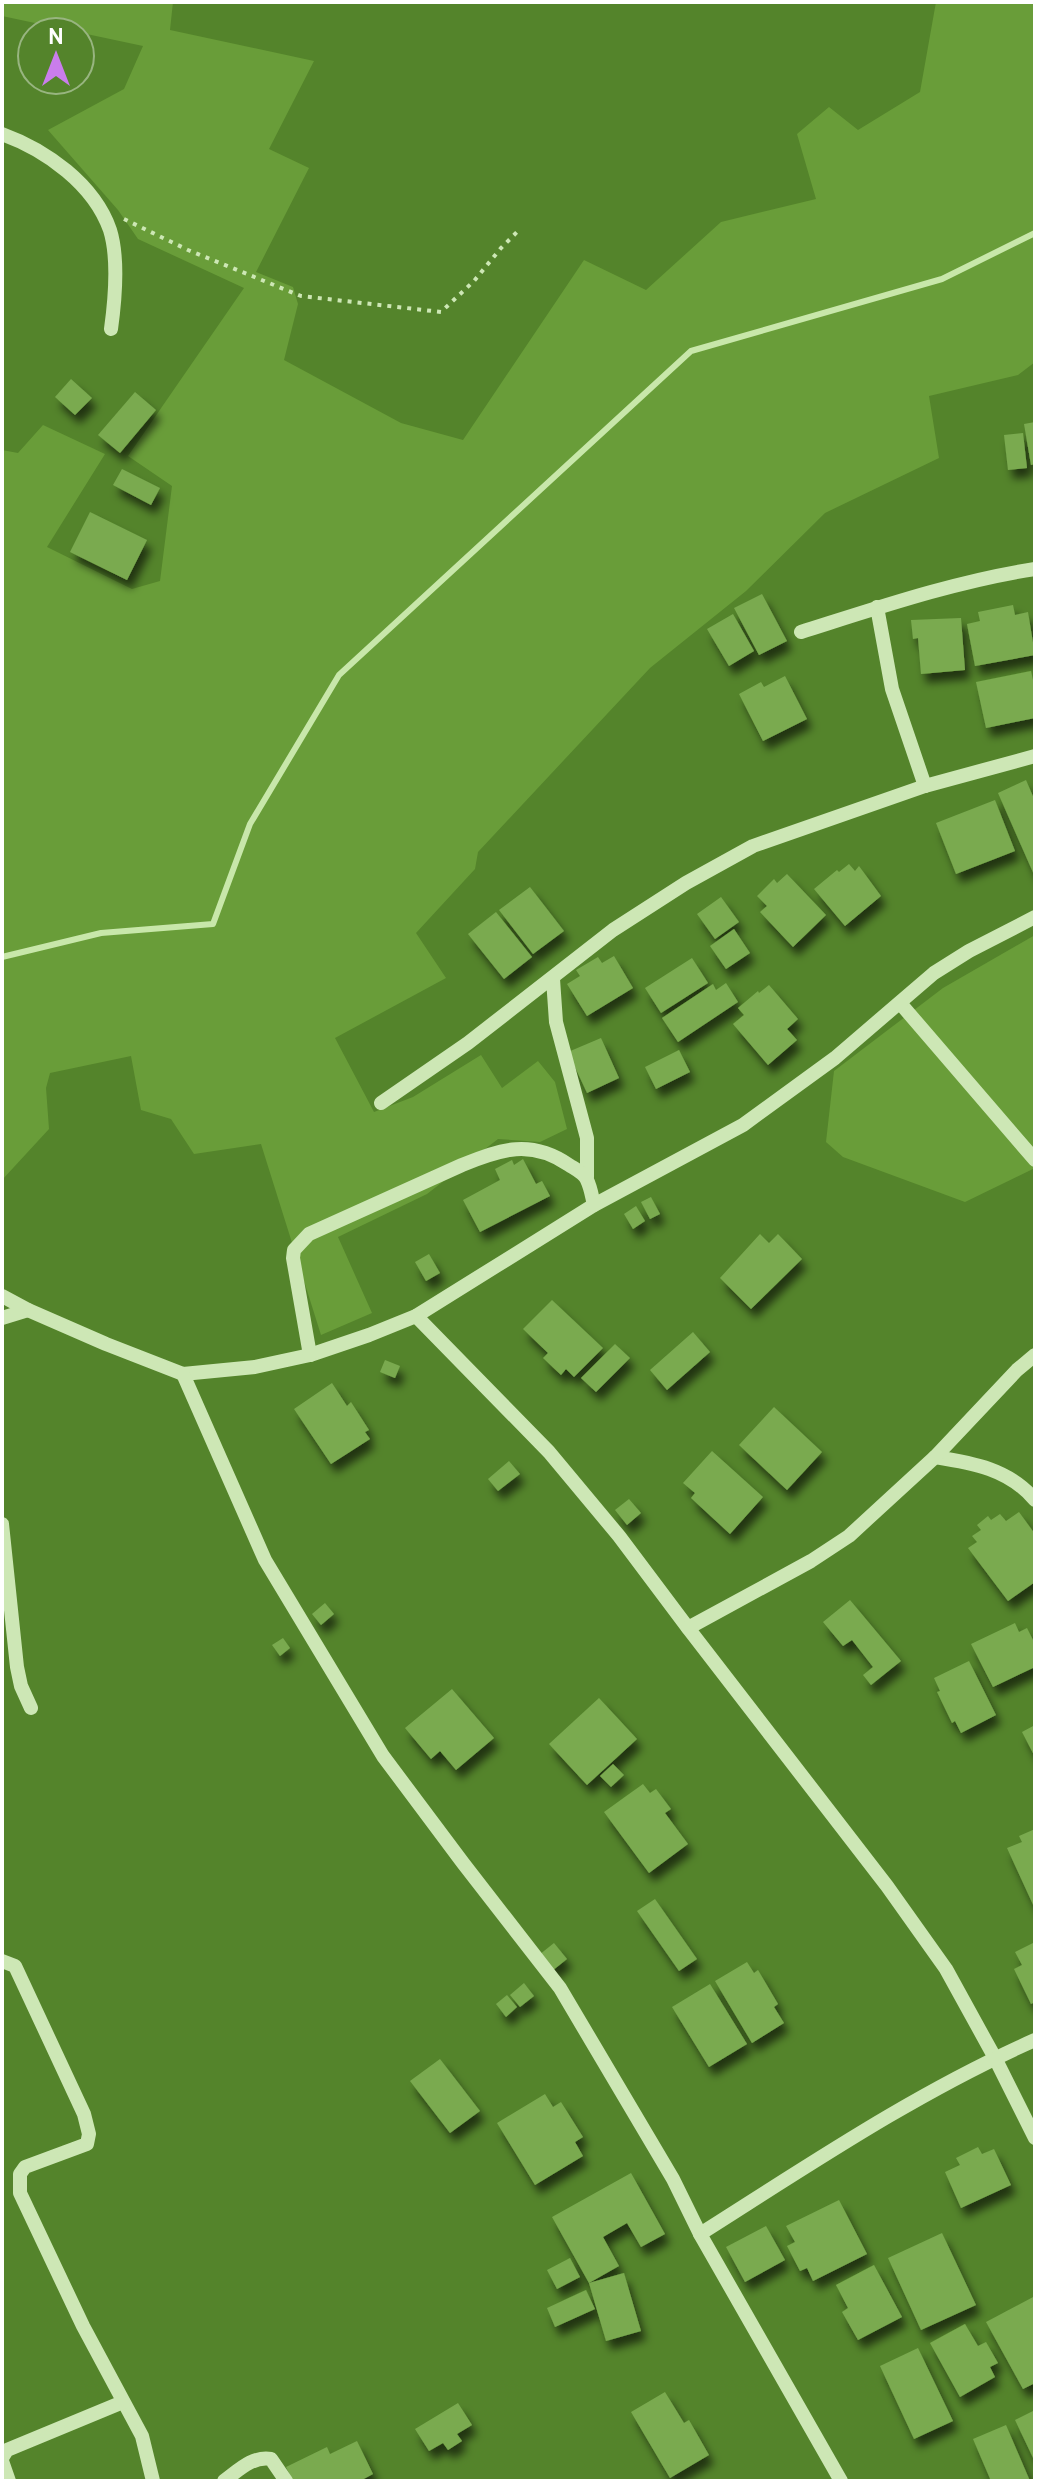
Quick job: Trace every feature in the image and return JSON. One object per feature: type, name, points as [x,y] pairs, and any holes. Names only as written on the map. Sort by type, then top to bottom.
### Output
[{"type":"street","points":[[2,134],[38,149],[53,160],[97,204],[112,242],[115,296],[111,329]]},
{"type":"street","points":[[801,632],[877,607],[1008,573],[1035,569]]},
{"type":"street","points":[[877,607],[892,689],[925,786]]},
{"type":"street","points":[[381,1103],[468,1043],[613,930],[686,883],[753,846],[925,786],[1035,756]]},
{"type":"street","points":[[2,1296],[106,1344],[183,1374],[255,1367],[310,1355],[369,1335],[416,1316],[594,1205],[743,1125],[835,1058],[934,973],[1035,917]]},
{"type":"street","points":[[553,979],[556,1022],[587,1138],[587,1177],[594,1205]]},
{"type":"street","points":[[900,1003],[1035,1160]]},
{"type":"street","points":[[310,1355],[293,1258],[294,1250],[309,1234],[474,1160],[512,1149],[537,1149],[557,1156],[587,1177]]},
{"type":"street","points":[[2,1318],[28,1310]]},
{"type":"street","points":[[416,1316],[549,1452],[619,1536],[887,1886],[946,1969],[1035,2138]]},
{"type":"street","points":[[688,1628],[811,1561],[849,1536],[935,1457],[1035,1355]]},
{"type":"street","points":[[183,1374],[265,1560],[329,1668],[383,1756],[560,1988],[673,2179],[700,2234],[841,2481]]},
{"type":"street","points":[[935,1457],[979,1464],[1009,1477],[1035,1500]]},
{"type":"street","points":[[2,1524],[17,1667],[31,1708]]},
{"type":"street","points":[[2,1961],[15,1966],[84,2114],[89,2134],[87,2144],[25,2167],[20,2174],[20,2193],[83,2326],[142,2436],[153,2481]]},
{"type":"street","points":[[700,2234],[854,2137],[995,2058],[1035,2040]]},
{"type":"street","points":[[9,2481],[2,2459],[7,2450],[123,2402]]},
{"type":"street","points":[[224,2481],[252,2461],[263,2458],[271,2459],[286,2481]]},
{"type":"path","points":[[97,204],[188,250],[301,296],[441,312],[474,281],[520,229]]},
{"type":"green space","points":[[2,2],[173,2],[170,30],[314,61],[269,149],[309,168],[256,272],[293,287],[298,304],[284,360],[401,423],[463,440],[584,260],[646,290],[721,222],[816,199],[797,134],[829,107],[858,130],[920,92],[936,2],[1035,2],[1035,362],[1018,375],[929,396],[939,458],[825,513],[746,591],[650,668],[478,852],[475,869],[416,933],[446,978],[335,1038],[374,1112],[413,1097],[481,1055],[502,1088],[538,1061],[555,1082],[567,1129],[540,1142],[498,1139],[427,1194],[338,1237],[372,1313],[321,1335],[261,1144],[194,1154],[171,1119],[141,1110],[131,1056],[50,1073],[46,1088],[49,1129],[2,1180],[2,450],[18,453],[43,425],[105,454],[47,547],[132,589],[160,581],[172,486],[128,456],[244,288],[138,239],[118,210],[48,130],[124,89],[143,46],[96,36],[96,16],[16,16],[16,19],[2,16]]},
{"type":"green space","points":[[1035,935],[1035,1168],[965,1202],[843,1157],[826,1142],[834,1071],[943,988]]},
{"type":"building","points":[[71,379],[92,398],[75,415],[55,397]]},
{"type":"building","points":[[135,392],[156,410],[120,453],[98,435]]},
{"type":"building","points":[[1035,422],[1035,464],[1031,465],[1024,424]]},
{"type":"building","points":[[1023,433],[1027,468],[1008,470],[1004,435]]},
{"type":"building","points":[[122,469],[160,488],[151,505],[113,485]]},
{"type":"building","points":[[90,512],[147,540],[127,580],[70,552]]},
{"type":"building","points":[[762,594],[787,641],[759,655],[734,608]]},
{"type":"building","points":[[1013,605],[1015,615],[1028,612],[1035,655],[975,666],[967,624],[980,621],[978,612]]},
{"type":"building","points":[[733,614],[754,651],[729,666],[707,629]]},
{"type":"building","points":[[961,618],[965,670],[921,674],[918,638],[913,639],[911,620]]},
{"type":"building","points":[[1031,671],[1035,689],[1035,718],[986,728],[976,682]]},
{"type":"building","points":[[785,676],[807,719],[763,741],[739,694],[761,682],[764,687]]},
{"type":"building","points":[[1026,780],[1035,801],[1035,877],[998,793]]},
{"type":"building","points":[[995,800],[1015,851],[956,874],[936,823]]},
{"type":"building","points":[[849,864],[855,871],[859,866],[881,896],[845,926],[814,889]]},
{"type":"building","points":[[787,874],[826,915],[793,947],[760,912],[767,906],[757,896],[774,879],[777,883]]},
{"type":"building","points":[[530,887],[564,931],[533,954],[499,910]]},
{"type":"building","points":[[721,897],[739,922],[715,939],[697,914]]},
{"type":"building","points":[[496,912],[532,957],[504,979],[468,934]]},
{"type":"building","points":[[734,929],[750,953],[726,969],[710,946]]},
{"type":"building","points":[[614,956],[633,988],[587,1016],[567,984],[580,976],[576,970],[598,957],[602,963]]},
{"type":"building","points":[[692,958],[708,983],[661,1013],[645,988]]},
{"type":"building","points":[[726,983],[738,1002],[678,1042],[662,1018],[713,984],[716,990]]},
{"type":"building","points":[[769,985],[798,1019],[787,1029],[797,1040],[768,1065],[733,1024],[744,1015],[738,1008]]},
{"type":"building","points":[[601,1038],[619,1078],[587,1093],[568,1052]]},
{"type":"building","points":[[679,1050],[690,1072],[656,1089],[645,1067]]},
{"type":"building","points":[[523,1159],[536,1184],[542,1181],[550,1196],[480,1232],[463,1200],[500,1180],[495,1169],[512,1160],[514,1165]]},
{"type":"building","points":[[651,1197],[660,1214],[650,1219],[641,1202]]},
{"type":"building","points":[[636,1206],[645,1221],[633,1229],[624,1214]]},
{"type":"building","points":[[760,1234],[769,1243],[778,1234],[802,1259],[751,1309],[720,1278]]},
{"type":"building","points":[[429,1254],[440,1273],[426,1281],[415,1262]]},
{"type":"building","points":[[552,1300],[603,1348],[574,1377],[566,1369],[561,1375],[543,1358],[548,1353],[523,1329]]},
{"type":"building","points":[[693,1332],[710,1352],[667,1390],[650,1370]]},
{"type":"building","points":[[615,1344],[630,1358],[596,1392],[581,1378]]},
{"type":"building","points":[[385,1360],[400,1366],[395,1378],[380,1372]]},
{"type":"building","points":[[332,1383],[347,1406],[351,1402],[369,1430],[365,1432],[370,1439],[331,1464],[294,1409]]},
{"type":"building","points":[[774,1407],[822,1452],[787,1490],[739,1445]]},
{"type":"building","points":[[712,1451],[763,1497],[730,1534],[691,1498],[695,1493],[683,1483]]},
{"type":"building","points":[[509,1461],[520,1474],[498,1491],[488,1479]]},
{"type":"building","points":[[629,1499],[641,1513],[627,1525],[615,1510]]},
{"type":"building","points":[[1019,1512],[1035,1534],[1035,1582],[1008,1601],[968,1548],[977,1542],[972,1536],[981,1530],[977,1525],[988,1516],[991,1520],[1000,1514],[1006,1521]]},
{"type":"building","points":[[850,1600],[901,1661],[871,1685],[863,1675],[873,1667],[852,1640],[843,1646],[823,1622]]},
{"type":"building","points":[[325,1603],[334,1614],[321,1625],[312,1614]]},
{"type":"building","points":[[1015,1623],[1019,1632],[1027,1628],[1035,1644],[1035,1667],[993,1687],[971,1644]]},
{"type":"building","points":[[283,1638],[290,1648],[280,1656],[272,1645]]},
{"type":"building","points":[[969,1661],[996,1715],[961,1733],[955,1721],[952,1723],[937,1692],[940,1691],[934,1678]]},
{"type":"building","points":[[452,1689],[494,1738],[456,1770],[440,1751],[431,1759],[405,1728]]},
{"type":"building","points":[[599,1698],[637,1739],[587,1785],[549,1744]]},
{"type":"building","points":[[1035,1725],[1035,1757],[1022,1732]]},
{"type":"building","points":[[613,1764],[624,1775],[611,1787],[600,1776]]},
{"type":"building","points":[[643,1784],[650,1793],[656,1789],[671,1809],[665,1813],[688,1844],[649,1873],[604,1812]]},
{"type":"building","points":[[1035,1829],[1035,1909],[1007,1848],[1022,1842],[1019,1836]]},
{"type":"building","points":[[655,1899],[697,1959],[679,1971],[637,1911]]},
{"type":"building","points":[[1035,1942],[1035,2002],[1031,2004],[1014,1969],[1022,1965],[1015,1952]]},
{"type":"building","points":[[554,1943],[567,1959],[552,1971],[539,1955]]},
{"type":"building","points":[[747,1962],[754,1973],[758,1970],[778,2004],[774,2007],[784,2023],[752,2043],[715,1981]]},
{"type":"building","points":[[524,1983],[534,1996],[520,2007],[510,1995]]},
{"type":"building","points":[[710,1984],[747,2044],[709,2067],[672,2007]]},
{"type":"building","points":[[507,1995],[517,2007],[506,2017],[496,2004]]},
{"type":"building","points":[[440,2059],[480,2111],[450,2133],[410,2081]]},
{"type":"building","points":[[545,2094],[553,2107],[561,2102],[583,2137],[575,2142],[583,2156],[535,2185],[497,2123]]},
{"type":"building","points":[[978,2147],[982,2154],[994,2149],[1011,2185],[961,2208],[945,2172],[960,2165],[956,2158]]},
{"type":"building","points":[[631,2173],[665,2234],[641,2247],[627,2223],[603,2237],[619,2266],[589,2283],[552,2217]]},
{"type":"building","points":[[839,2200],[867,2254],[813,2281],[807,2268],[800,2271],[787,2246],[795,2242],[786,2226]]},
{"type":"building","points":[[766,2226],[785,2260],[745,2282],[726,2247]]},
{"type":"building","points":[[942,2233],[976,2305],[921,2330],[888,2258]]},
{"type":"building","points":[[570,2258],[580,2277],[557,2289],[547,2270]]},
{"type":"building","points":[[874,2265],[902,2317],[858,2340],[842,2312],[848,2308],[836,2285]]},
{"type":"building","points":[[624,2273],[641,2331],[606,2341],[589,2283]]},
{"type":"building","points":[[586,2290],[595,2309],[555,2327],[547,2308]]},
{"type":"building","points":[[1035,2296],[1035,2383],[1023,2389],[986,2322]]},
{"type":"building","points":[[965,2324],[978,2346],[986,2342],[998,2363],[990,2367],[995,2377],[960,2397],[930,2343]]},
{"type":"building","points":[[918,2348],[953,2421],[914,2439],[880,2366]]},
{"type":"building","points":[[665,2392],[684,2423],[689,2420],[709,2455],[670,2478],[631,2412]]},
{"type":"building","points":[[458,2403],[472,2425],[457,2434],[462,2441],[448,2450],[443,2443],[429,2451],[415,2429]]},
{"type":"building","points":[[1035,2410],[1035,2462],[1015,2420]]},
{"type":"building","points":[[1006,2425],[1030,2481],[991,2481],[973,2439]]},
{"type":"building","points":[[357,2441],[373,2474],[360,2481],[293,2481],[286,2467],[327,2447],[330,2454]]},
{"type":"waterway","points":[[2,957],[101,933],[213,924],[250,824],[339,675],[691,351],[942,279],[1035,233]]}]
